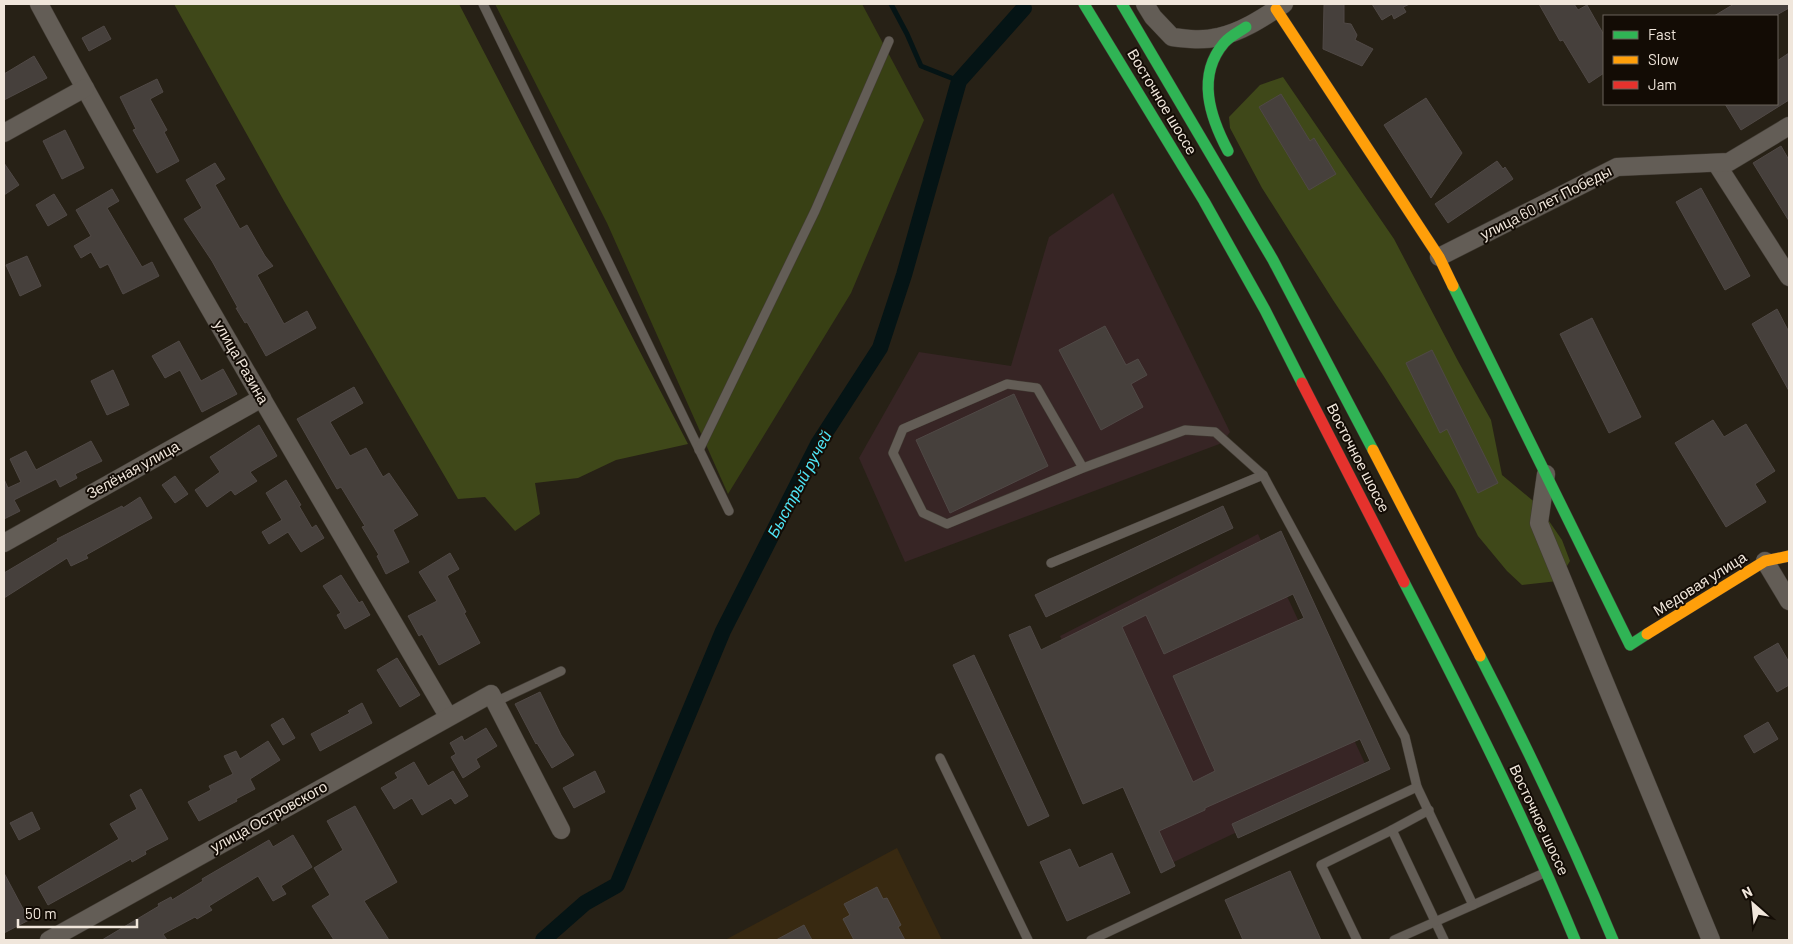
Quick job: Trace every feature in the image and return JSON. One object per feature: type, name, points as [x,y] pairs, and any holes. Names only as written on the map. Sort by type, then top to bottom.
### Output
[{"type":"main road","name":"Восточное шоссе","points":[[1084,4],[1204,201],[1265,310],[1481,732],[1547,872],[1575,940]]},
{"type":"main road","name":"Восточное шоссе","points":[[1122,4],[1261,238],[1513,719],[1589,882],[1613,940]]},
{"type":"main road","points":[[1280,6],[1439,257],[1546,474]]},
{"type":"main road","points":[[1233,160],[1216,130],[1209,107],[1207,85],[1212,63],[1224,43],[1246,27]]},
{"type":"main road","points":[[1253,203],[1257,212],[1261,238]]},
{"type":"main road","name":"Медовая улица","points":[[1546,474],[1630,645],[1765,561],[1789,556]]},
{"type":"street","name":"улица Разина","points":[[39,4],[84,88],[262,398],[448,716]]},
{"type":"street","points":[[1145,4],[1153,17],[1172,38],[1194,40],[1218,37],[1246,27],[1280,6]]},
{"type":"street","points":[[4,133],[84,88]]},
{"type":"street","name":"улица 60 лет Победы","points":[[1439,257],[1617,167],[1729,162],[1789,126]]},
{"type":"street","points":[[1716,163],[1789,277]]},
{"type":"street","name":"Зелёная улица","points":[[4,542],[262,398]]},
{"type":"street","points":[[1546,474],[1539,524],[1711,940]]},
{"type":"street","points":[[1765,561],[1789,601]]},
{"type":"street","points":[[493,698],[561,830]]},
{"type":"street","name":"улица Островского","points":[[49,940],[448,716],[493,698]]},
{"type":"lane","points":[[483,4],[729,511]]},
{"type":"lane","points":[[699,450],[815,211],[889,41]]},
{"type":"lane","points":[[1083,468],[1038,388],[1007,384],[903,429],[893,453],[923,513],[947,524],[1083,468],[1185,430],[1215,432],[1263,475],[1405,737],[1417,786],[1473,905]]},
{"type":"lane","points":[[1051,564],[1263,475]]},
{"type":"lane","points":[[493,698],[561,670]]},
{"type":"lane","points":[[940,758],[1028,940]]},
{"type":"lane","points":[[1092,940],[1417,786]]},
{"type":"lane","points":[[1357,940],[1321,865],[1428,810]]},
{"type":"lane","points":[[1392,830],[1444,940]]},
{"type":"lane","points":[[1394,940],[1547,872]]},
{"type":"shaded area","points":[[1113,193],[1230,432],[1222,443],[905,562],[859,458],[919,352],[1011,366],[1049,237]]},
{"type":"shaded area","points":[[1258,534],[1368,770],[1161,868],[1060,636]]},
{"type":"shaded area","points":[[897,848],[942,940],[725,940]]},
{"type":"green space","points":[[174,4],[459,4],[688,444],[616,460],[578,478],[535,483],[540,514],[515,531],[485,497],[458,499],[284,201]]},
{"type":"green space","points":[[495,4],[862,4],[924,120],[851,293],[728,494],[607,223]]},
{"type":"green space","points":[[1283,77],[1394,239],[1491,420],[1502,475],[1538,505],[1562,540],[1570,561],[1558,581],[1522,585],[1507,571],[1478,536],[1455,490],[1262,188],[1230,128],[1229,117],[1260,85]]},
{"type":"building","points":[[1344,4],[1344,23],[1351,24],[1357,35],[1355,40],[1373,49],[1362,66],[1323,49],[1324,5]]},
{"type":"building","points":[[1372,4],[1410,4],[1403,7],[1406,12],[1394,19],[1392,14],[1382,20]]},
{"type":"building","points":[[1539,4],[1574,4],[1578,10],[1587,5],[1603,33],[1603,74],[1589,83],[1563,40],[1560,41]]},
{"type":"building","points":[[1734,4],[1789,4],[1789,8],[1777,15],[1716,15]]},
{"type":"building","points":[[104,26],[111,39],[89,51],[82,38]]},
{"type":"building","points":[[1789,53],[1789,100],[1741,130],[1726,105],[1778,105],[1778,60]]},
{"type":"building","points":[[34,56],[47,78],[4,100],[4,74]]},
{"type":"building","points":[[157,79],[163,92],[150,99],[167,130],[164,132],[179,161],[157,173],[133,130],[136,129],[120,97]]},
{"type":"building","points":[[1281,94],[1310,141],[1314,138],[1336,174],[1309,190],[1259,107]]},
{"type":"building","points":[[1426,98],[1462,153],[1431,198],[1384,125]]},
{"type":"building","points":[[65,130],[84,168],[62,179],[43,141]]},
{"type":"building","points":[[1781,146],[1789,160],[1789,221],[1753,163]]},
{"type":"building","points":[[1497,161],[1503,169],[1505,167],[1513,179],[1448,223],[1435,204]]},
{"type":"building","points":[[4,163],[19,185],[4,195]]},
{"type":"building","points":[[215,163],[225,179],[215,185],[240,229],[247,225],[273,266],[257,275],[284,324],[307,311],[316,328],[266,356],[247,322],[245,323],[236,308],[238,308],[212,261],[184,219],[202,208],[186,180]]},
{"type":"building","points":[[1701,188],[1750,276],[1725,290],[1676,202]]},
{"type":"building","points":[[112,189],[119,201],[107,208],[142,267],[152,262],[159,276],[123,294],[108,264],[100,268],[91,252],[81,258],[74,246],[91,236],[76,210]]},
{"type":"building","points":[[54,194],[67,215],[48,226],[36,205]]},
{"type":"building","points":[[27,256],[41,286],[20,296],[6,265]]},
{"type":"building","points":[[1777,309],[1789,332],[1789,391],[1752,324]]},
{"type":"building","points":[[1592,318],[1641,417],[1609,433],[1560,334]]},
{"type":"building","points":[[1105,326],[1126,365],[1138,359],[1147,375],[1131,384],[1143,407],[1101,430],[1059,350]]},
{"type":"building","points":[[179,341],[201,381],[223,369],[237,394],[202,412],[180,370],[165,378],[152,356]]},
{"type":"building","points":[[1432,350],[1498,483],[1478,493],[1447,429],[1440,433],[1406,363]]},
{"type":"building","points":[[113,370],[129,405],[107,415],[91,381]]},
{"type":"building","points":[[354,387],[363,403],[330,422],[350,456],[366,448],[383,477],[389,473],[418,515],[393,530],[409,562],[386,574],[377,556],[379,555],[362,527],[365,526],[341,487],[337,489],[297,419]]},
{"type":"building","points":[[1014,394],[1048,466],[950,513],[916,440]]},
{"type":"building","points":[[1713,420],[1724,437],[1746,424],[1775,471],[1755,484],[1766,502],[1726,527],[1675,443]]},
{"type":"building","points":[[259,425],[277,456],[250,472],[257,481],[235,495],[231,490],[207,507],[195,490],[220,472],[210,457]]},
{"type":"building","points":[[91,441],[102,461],[75,474],[77,478],[60,487],[56,479],[14,500],[20,511],[4,519],[4,479],[8,488],[21,482],[10,459],[26,451],[36,470]]},
{"type":"building","points":[[175,476],[188,494],[175,503],[162,485]]},
{"type":"building","points":[[286,480],[312,528],[316,525],[324,538],[301,552],[288,532],[269,544],[262,532],[282,520],[266,493]]},
{"type":"building","points":[[140,497],[152,518],[86,555],[88,558],[71,566],[67,558],[4,598],[4,573],[58,541],[57,539],[122,506],[123,508]]},
{"type":"building","points":[[1223,506],[1233,528],[1046,617],[1035,595]]},
{"type":"building","points":[[1281,531],[1390,769],[1238,838],[1232,824],[1370,761],[1360,739],[1205,808],[1205,810],[1159,831],[1175,866],[1161,873],[1123,787],[1083,804],[1009,635],[1030,626],[1041,650]],"holes":[[[1293,594],[1304,618],[1173,676],[1215,771],[1193,782],[1122,627],[1146,615],[1164,654]]]},
{"type":"building","points":[[450,553],[459,569],[447,576],[480,643],[439,665],[422,634],[419,636],[408,616],[437,601],[419,572]]},
{"type":"building","points":[[341,575],[359,603],[362,601],[370,615],[345,629],[337,615],[341,613],[323,586]]},
{"type":"building","points":[[1778,643],[1789,662],[1789,685],[1777,692],[1754,657]]},
{"type":"building","points":[[974,655],[1049,816],[1028,826],[953,665]]},
{"type":"building","points":[[397,658],[420,695],[400,707],[377,670]]},
{"type":"building","points":[[540,692],[561,735],[574,755],[552,768],[536,744],[515,704]]},
{"type":"building","points":[[362,703],[372,723],[320,751],[311,734],[350,713],[348,711]]},
{"type":"building","points":[[283,718],[295,738],[283,745],[271,725]]},
{"type":"building","points":[[1768,722],[1778,739],[1754,753],[1744,736]]},
{"type":"building","points":[[486,728],[497,746],[476,759],[480,767],[463,778],[451,757],[456,754],[450,743],[462,736],[464,741]]},
{"type":"building","points":[[268,741],[280,760],[250,779],[255,789],[199,821],[188,802],[211,790],[209,786],[233,774],[224,756],[236,751],[240,759]]},
{"type":"building","points":[[414,762],[428,786],[453,771],[468,796],[455,804],[451,798],[422,815],[412,798],[394,809],[381,788],[398,778],[395,773]]},
{"type":"building","points":[[595,771],[605,792],[574,808],[563,788]]},
{"type":"building","points":[[141,789],[168,839],[145,851],[146,854],[132,862],[131,859],[48,905],[38,887],[119,839],[110,824],[137,809],[130,795]]},
{"type":"building","points":[[355,806],[397,882],[364,901],[389,940],[334,940],[312,906],[330,895],[314,868],[343,850],[327,821]]},
{"type":"building","points":[[32,812],[40,829],[19,840],[10,823]]},
{"type":"building","points":[[293,835],[312,867],[281,886],[286,894],[273,901],[258,876],[209,906],[212,910],[163,934],[167,940],[102,940],[159,906],[158,904],[171,897],[172,900],[203,881],[202,879],[269,840],[273,847]]},
{"type":"building","points":[[1070,849],[1079,868],[1112,853],[1130,893],[1067,921],[1040,862]]},
{"type":"building","points":[[1290,871],[1321,940],[1243,940],[1225,900]]},
{"type":"building","points":[[4,873],[29,920],[4,933]]},
{"type":"building","points":[[877,887],[883,899],[887,898],[901,925],[898,927],[905,940],[854,940],[843,919],[850,915],[844,904]]},
{"type":"building","points":[[804,925],[812,940],[776,940]]},
{"type":"waterway","points":[[891,4],[921,66],[959,81]]},
{"type":"waterway","name":"Быстрый ручей","points":[[543,940],[585,903],[617,885],[723,631],[818,444],[880,348],[904,275],[959,81],[1024,8]]},
{"type":"traffic: fast","points":[[1084,4],[1204,201],[1265,310],[1302,383]]},
{"type":"traffic: fast","points":[[1122,4],[1273,260],[1373,450]]},
{"type":"traffic: fast","points":[[1228,151],[1211,111],[1208,83],[1210,69],[1215,56],[1224,43],[1246,27]]},
{"type":"traffic: fast","points":[[1453,286],[1630,645],[1647,634]]},
{"type":"traffic: fast","points":[[1404,582],[1515,804],[1575,940]]},
{"type":"traffic: fast","points":[[1480,656],[1550,797],[1613,940]]},
{"type":"traffic: slow","points":[[1276,9],[1439,257],[1453,286]]},
{"type":"traffic: slow","points":[[1373,450],[1480,656]]},
{"type":"traffic: slow","points":[[1647,634],[1765,561],[1789,556]]},
{"type":"traffic: jam","points":[[1302,383],[1404,582]]}]
